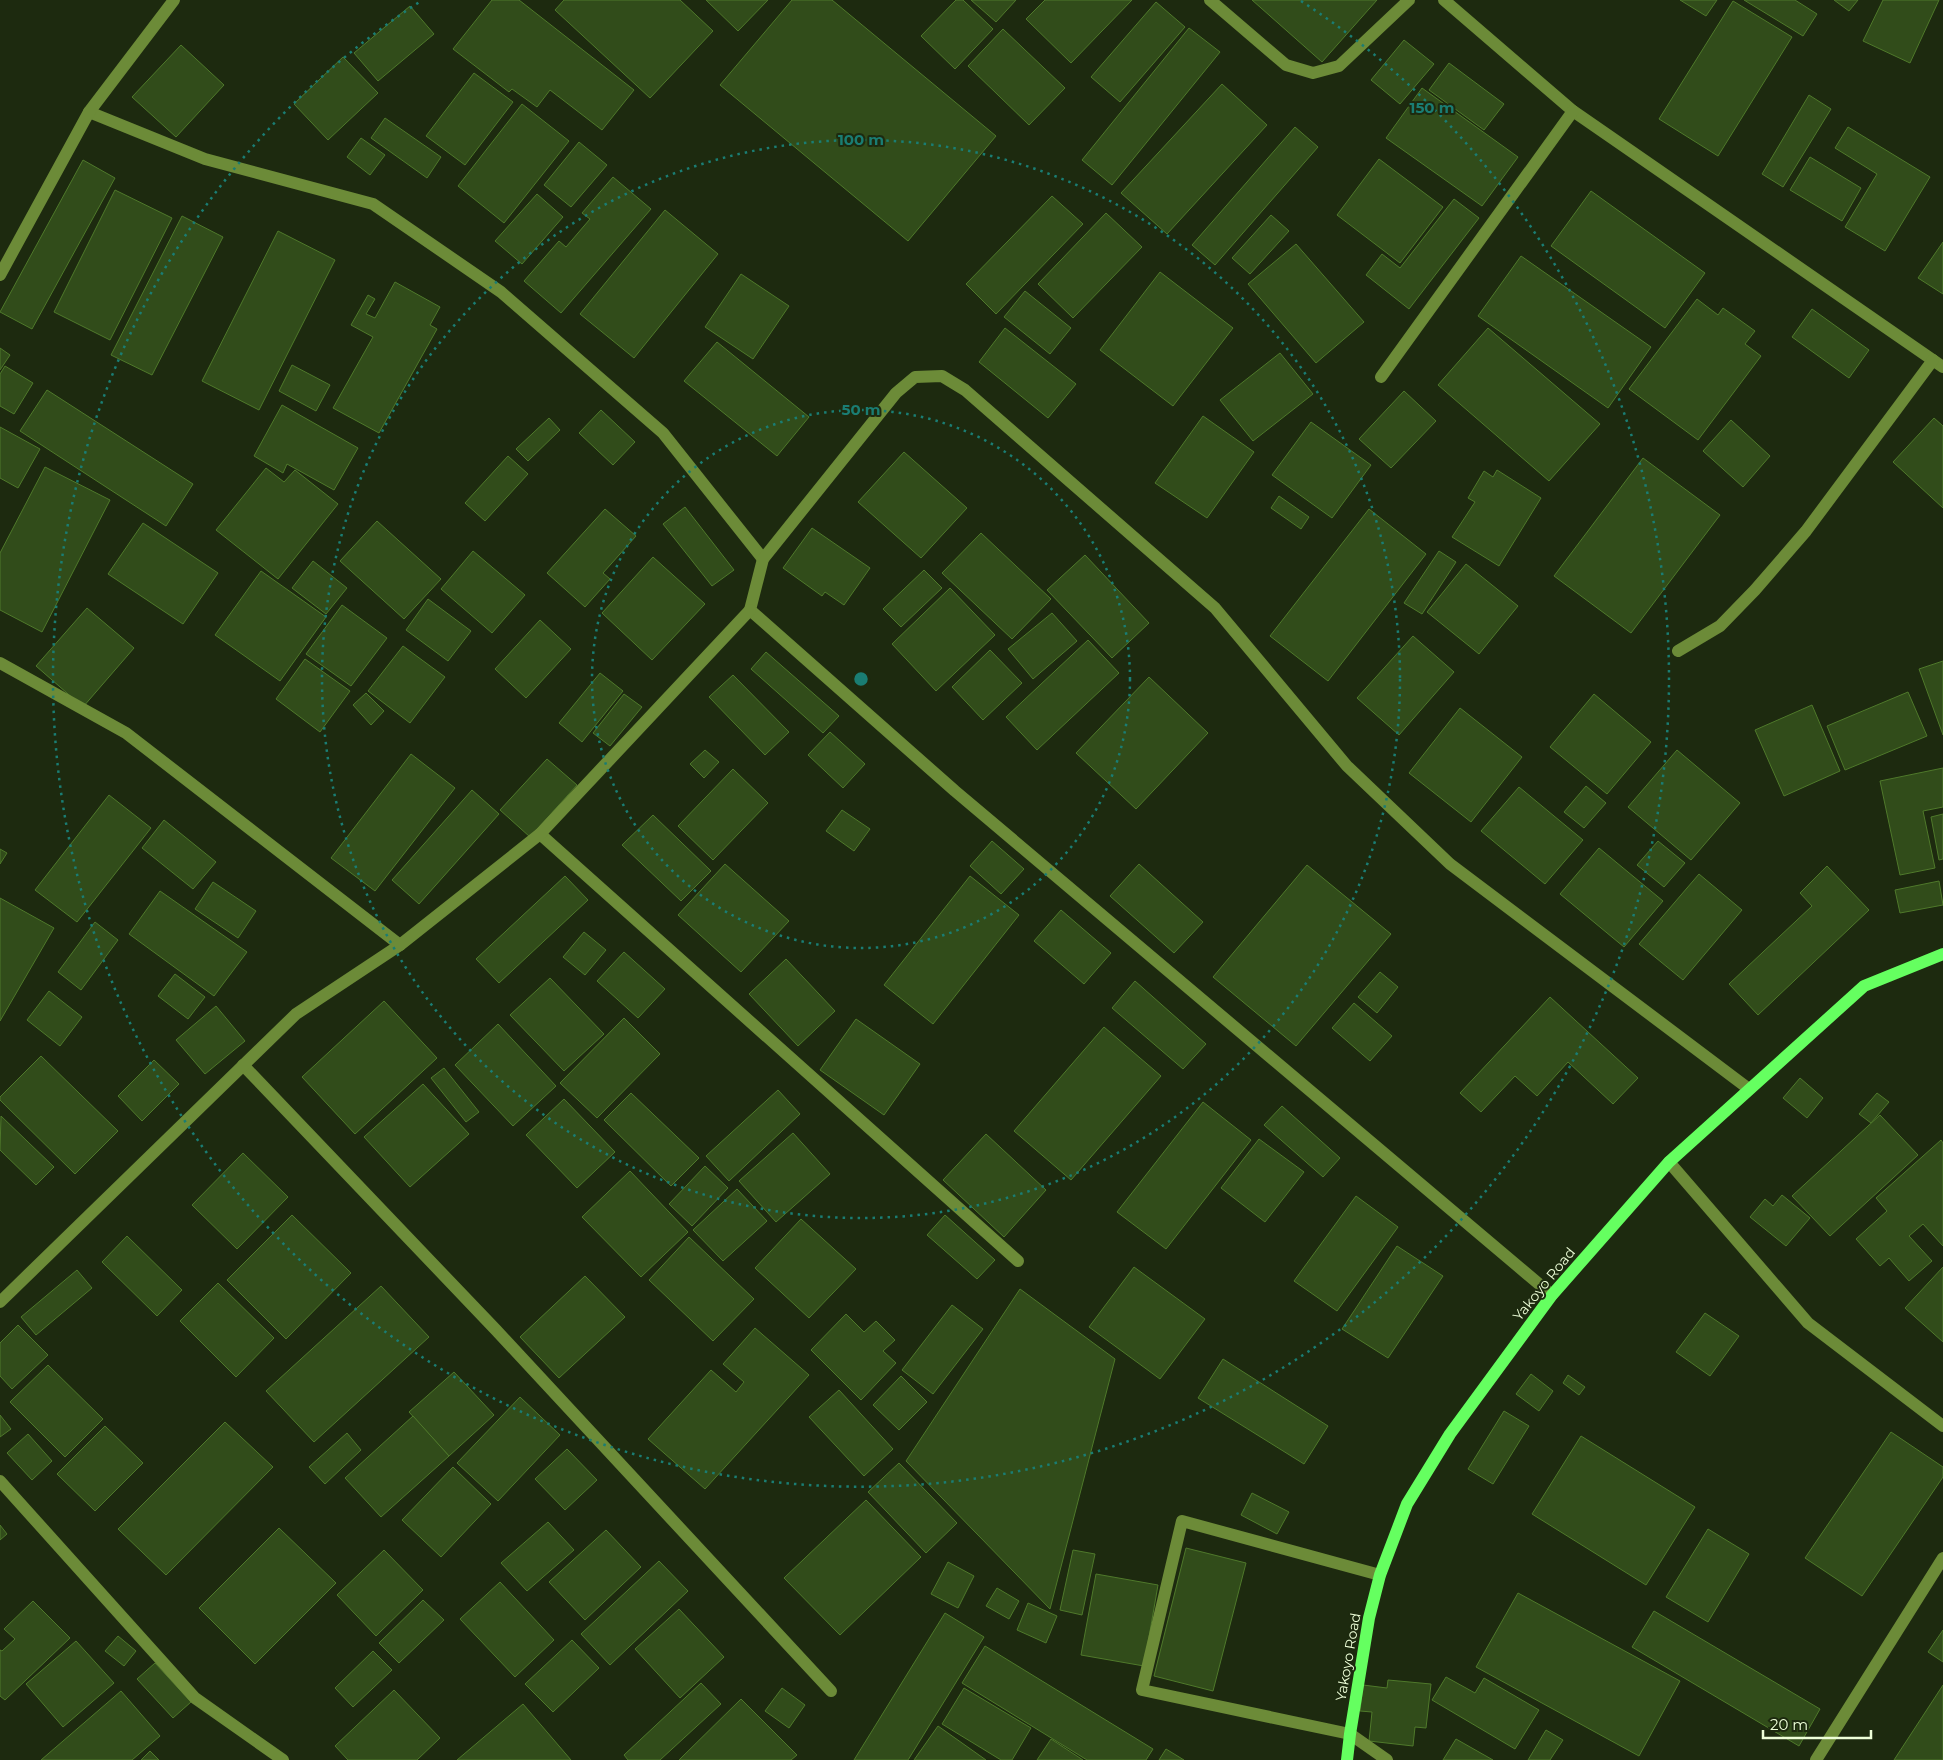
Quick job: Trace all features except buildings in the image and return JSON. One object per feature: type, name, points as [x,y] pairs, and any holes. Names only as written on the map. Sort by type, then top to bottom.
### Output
[{"type":"main road","name":"Yakoyo Road","points":[[1347,1760],[1369,1618],[1380,1575],[1407,1504],[1450,1434],[1552,1295],[1669,1162],[1864,986],[1943,954]]},
{"type":"street","points":[[0,275],[89,112],[174,0]]},
{"type":"street","points":[[1210,0],[1286,65],[1313,73],[1339,66],[1409,0]]},
{"type":"street","points":[[1444,0],[1573,111],[1938,363],[1806,531],[1755,590],[1720,626],[1678,651]]},
{"type":"street","points":[[1381,377],[1573,111]]},
{"type":"street","points":[[89,112],[205,159],[373,204],[501,292],[663,433],[763,559]]},
{"type":"street","points":[[0,1302],[296,1014],[400,945],[540,834],[750,610],[763,559],[896,393],[915,377],[942,376],[965,390],[1215,608],[1347,766],[1450,864],[1749,1089]]},
{"type":"street","points":[[750,610],[955,791],[1552,1295]]},
{"type":"street","points":[[0,663],[126,733],[400,945]]},
{"type":"street","points":[[540,834],[1018,1261]]},
{"type":"street","points":[[243,1065],[496,1330],[831,1691]]},
{"type":"street","points":[[1669,1162],[1808,1323],[1943,1426]]},
{"type":"street","points":[[0,1481],[195,1698],[283,1760]]},
{"type":"street","points":[[1380,1575],[1182,1521],[1142,1690],[1350,1734],[1387,1760]]},
{"type":"street","points":[[1816,1760],[1943,1558]]}]
